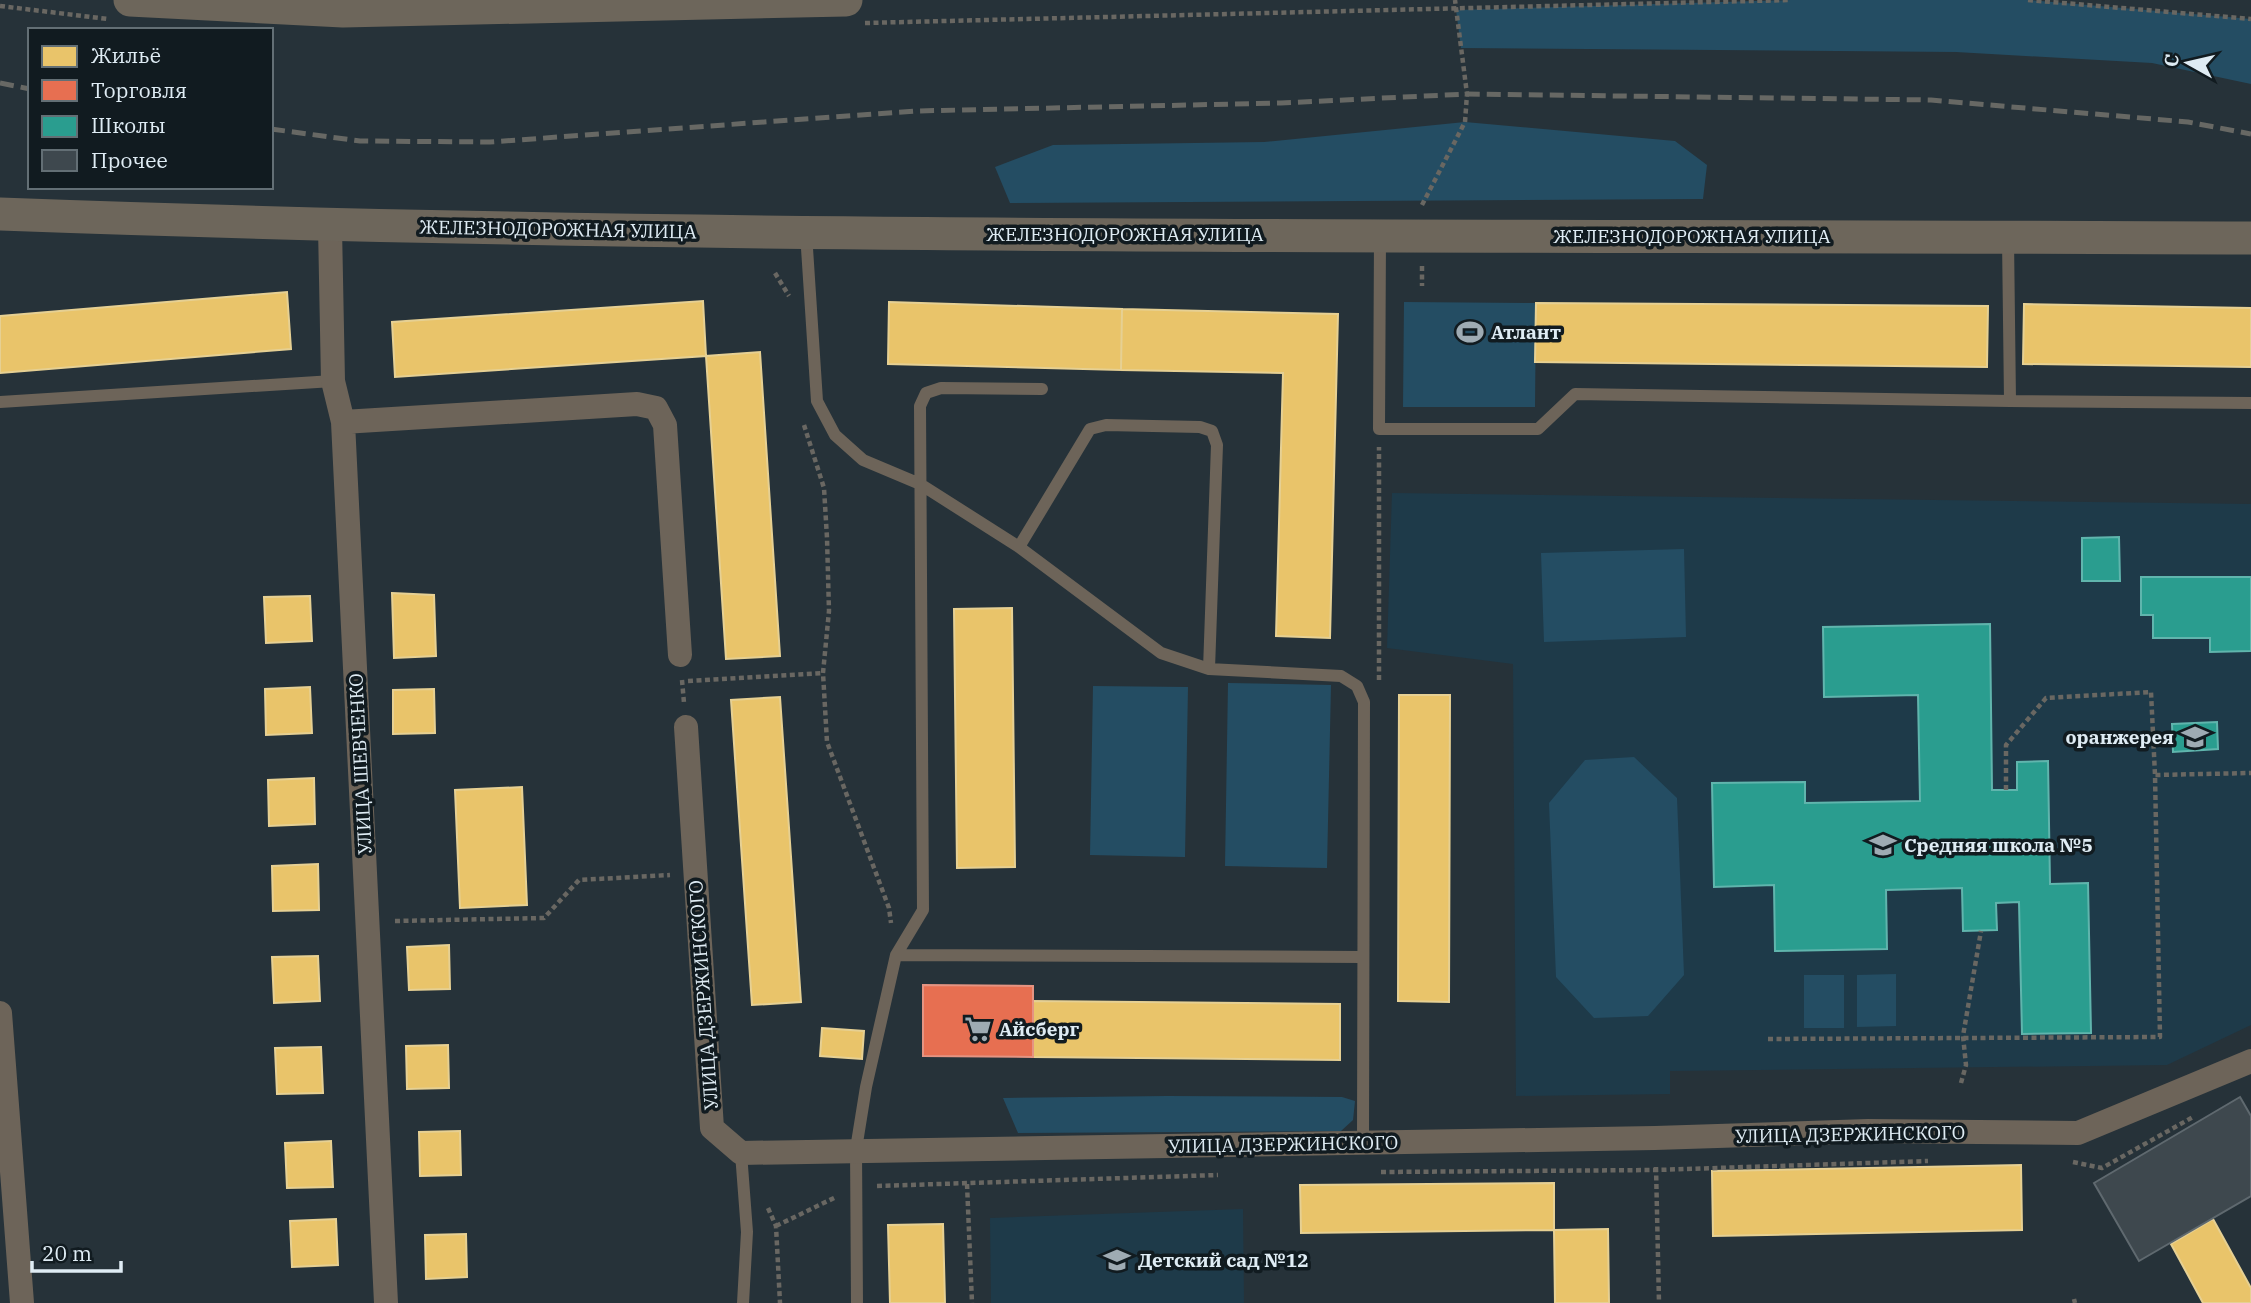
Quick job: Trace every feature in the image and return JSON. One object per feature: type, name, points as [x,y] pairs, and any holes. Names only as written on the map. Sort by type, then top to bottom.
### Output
[{"type":"street","points":[[120,10],[851,12]]},
{"type":"street","name":"ЖЕЛЕЗНОДОРОЖНАЯ УЛИЦА","points":[[0,214],[330,227],[806,232],[2251,238]]},
{"type":"street","name":"УЛИЦА ШЕВЧЕНКО","points":[[330,227],[333,381],[343,422],[386,1303]]},
{"type":"street","points":[[343,422],[637,404],[656,408],[665,425],[680,654]]},
{"type":"street","name":"УЛИЦА ДЗЕРЖИНСКОГО","points":[[686,727],[712,1128],[741,1153],[856,1149],[1655,1138],[1868,1130],[2078,1133],[2251,1061]]},
{"type":"street","points":[[0,1013],[22,1303]]},
{"type":"lane","points":[[806,232],[817,401],[835,435],[863,460],[920,484],[1019,547],[1161,653],[1209,669],[1341,676],[1357,687],[1364,702],[1363,1142]]},
{"type":"lane","points":[[1380,234],[1379,429],[1538,429],[1575,394],[2251,403]]},
{"type":"lane","points":[[2008,237],[2010,401]]},
{"type":"lane","points":[[0,402],[333,381]]},
{"type":"lane","points":[[857,1303],[856,1149],[878,1024],[895,955],[923,910],[920,406],[926,393],[941,388],[1042,389]]},
{"type":"lane","points":[[1019,547],[1090,429],[1106,425],[1200,427],[1212,431],[1217,445],[1209,669]]},
{"type":"lane","points":[[895,955],[1363,957]]},
{"type":"lane","points":[[741,1153],[747,1232],[744,1303]]},
{"type":"path","points":[[1422,286],[1422,202],[1465,122],[1467,94],[1455,0]]},
{"type":"path","points":[[851,12],[1456,10],[1791,0]]},
{"type":"path","points":[[2028,0],[2251,19]]},
{"type":"path","points":[[0,6],[120,10]]},
{"type":"path","points":[[775,273],[792,301]]},
{"type":"path","points":[[803,420],[825,500],[829,611],[823,673],[827,742],[889,908],[895,955]]},
{"type":"path","points":[[680,654],[686,727]]},
{"type":"path","points":[[682,682],[823,673]]},
{"type":"path","points":[[1768,1039],[2160,1037],[2151,692],[2046,698],[2006,745],[2006,790]]},
{"type":"path","points":[[2155,775],[2251,773]]},
{"type":"path","points":[[368,922],[544,918],[579,880],[695,874]]},
{"type":"path","points":[[1961,1083],[1966,1065],[1963,1036],[1981,931]]},
{"type":"path","points":[[1655,1138],[1659,1303]]},
{"type":"path","points":[[967,1184],[972,1303]]},
{"type":"path","points":[[780,1303],[776,1226],[855,1187]]},
{"type":"shaded area","points":[[1791,0],[2028,0],[2251,19],[2251,84],[2152,63],[1956,52],[1461,48],[1456,10]]},
{"type":"shaded area","points":[[1465,122],[1675,141],[1707,165],[1703,199],[1010,203],[995,167],[1053,145],[1264,142]]},
{"type":"shaded area","name":"Атлант","points":[[1404,302],[1536,303],[1535,407],[1403,407]]},
{"type":"shaded area","name":"Средняя школа №5","points":[[1392,493],[2251,504],[2251,1025],[2167,1065],[1670,1071],[1670,1094],[1516,1096],[1513,664],[1387,648]]},
{"type":"shaded area","points":[[1684,549],[1686,637],[1544,642],[1541,553]]},
{"type":"shaded area","points":[[1228,683],[1331,685],[1327,868],[1225,866]]},
{"type":"shaded area","points":[[1093,686],[1188,687],[1185,857],[1090,855]]},
{"type":"shaded area","points":[[1634,757],[1677,798],[1684,975],[1648,1016],[1594,1018],[1556,977],[1549,803],[1585,760]]},
{"type":"shaded area","points":[[1896,974],[1896,1026],[1857,1027],[1857,975]]},
{"type":"shaded area","points":[[1804,975],[1844,975],[1844,1028],[1804,1028]]},
{"type":"shaded area","points":[[1342,1097],[1355,1101],[1353,1120],[1341,1131],[1018,1133],[1003,1098]]},
{"type":"shaded area","name":"Детский сад №12","points":[[1243,1209],[1244,1303],[991,1303],[990,1218]]},
{"type":"building: Жильё","points":[[287,292],[291,349],[0,373],[0,316]]},
{"type":"building: Жильё","points":[[703,301],[706,356],[395,377],[392,322]]},
{"type":"building: Жильё","points":[[889,302],[1122,309],[1121,370],[888,364]]},
{"type":"building: Жильё","points":[[1536,303],[1988,306],[1987,367],[1535,362]]},
{"type":"building: Жильё","points":[[2024,304],[2251,308],[2251,367],[2023,364]]},
{"type":"building: Жильё","points":[[1122,309],[1338,314],[1330,638],[1276,636],[1283,373],[1121,370]]},
{"type":"building: Жильё","points":[[760,352],[780,656],[726,659],[706,356]]},
{"type":"building: Жильё","points":[[392,593],[434,595],[436,656],[394,658]]},
{"type":"building: Жильё","points":[[310,596],[312,641],[266,643],[264,597]]},
{"type":"building: Жильё","points":[[1012,608],[1015,867],[957,868],[954,609]]},
{"type":"building: Жильё","points":[[310,687],[312,733],[266,735],[265,689]]},
{"type":"building: Жильё","points":[[434,689],[435,733],[393,734],[393,690]]},
{"type":"building: Жильё","points":[[1399,695],[1450,695],[1449,1002],[1398,1001]]},
{"type":"building: Жильё","points":[[780,697],[801,1002],[752,1005],[731,700]]},
{"type":"building: Жильё","points":[[314,778],[315,824],[269,826],[268,780]]},
{"type":"building: Жильё","points":[[522,787],[527,905],[460,908],[455,790]]},
{"type":"building: Жильё","points":[[318,864],[319,910],[273,911],[272,866]]},
{"type":"building: Жильё","points":[[449,945],[450,989],[409,990],[407,947]]},
{"type":"building: Жильё","points":[[318,956],[320,1001],[274,1003],[272,957]]},
{"type":"building: Жильё","points":[[1033,1001],[1340,1004],[1340,1060],[1033,1057]]},
{"type":"building: Жильё","points":[[822,1028],[864,1031],[862,1059],[820,1056]]},
{"type":"building: Жильё","points":[[448,1045],[449,1088],[407,1089],[406,1046]]},
{"type":"building: Жильё","points":[[321,1047],[323,1093],[277,1094],[275,1048]]},
{"type":"building: Жильё","points":[[460,1131],[461,1175],[420,1176],[419,1132]]},
{"type":"building: Жильё","points":[[331,1141],[333,1187],[287,1188],[285,1143]]},
{"type":"building: Жильё","points":[[2021,1165],[2022,1230],[1713,1236],[1712,1171]]},
{"type":"building: Жильё","points":[[1554,1183],[1554,1230],[1301,1233],[1300,1185]]},
{"type":"building: Жильё","points":[[336,1219],[338,1265],[292,1267],[290,1221]]},
{"type":"building: Жильё","points":[[2213,1219],[2251,1288],[2251,1303],[2203,1303],[2171,1244]]},
{"type":"building: Жильё","points":[[943,1224],[945,1303],[890,1303],[888,1225]]},
{"type":"building: Жильё","points":[[1608,1229],[1609,1303],[1555,1303],[1554,1230]]},
{"type":"building: Жильё","points":[[466,1234],[467,1277],[426,1279],[425,1235]]},
{"type":"building: Торговля","name":"Айсберг","points":[[923,985],[1033,986],[1033,1057],[923,1056]]},
{"type":"building: Школы","points":[[2119,537],[2120,581],[2082,581],[2082,538]]},
{"type":"building: Школы","points":[[2141,577],[2251,577],[2251,651],[2210,652],[2210,638],[2153,638],[2153,615],[2141,615]]},
{"type":"building: Школы","points":[[1990,624],[1992,790],[2017,790],[2017,762],[2048,761],[2050,884],[2088,883],[2091,1033],[2022,1034],[2019,902],[1996,903],[1997,930],[1963,931],[1962,888],[1886,890],[1887,949],[1775,951],[1774,885],[1714,887],[1712,783],[1805,782],[1805,803],[1920,801],[1918,695],[1824,697],[1823,627]]},
{"type":"building: Школы","name":"оранжерея","points":[[2217,722],[2218,749],[2173,752],[2172,724]]},
{"type":"building: Прочее","points":[[2240,1097],[2251,1116],[2251,1196],[2139,1261],[2094,1183]]},
{"type":"railway","points":[[0,83],[28,89]]},
{"type":"railway","points":[[273,129],[360,141],[490,142],[915,111],[1281,103],[1467,94],[1931,100],[2188,122],[2251,134]]},
{"type":"place","name":"Атлант","points":[[1470,332]]},
{"type":"place","name":"оранжерея","points":[[2195,737]]},
{"type":"place","name":"Средняя школа №5","points":[[1883,845]]},
{"type":"place","name":"Айсберг","points":[[978,1029]]},
{"type":"place","name":"Детский сад №12","points":[[1117,1260]]}]
